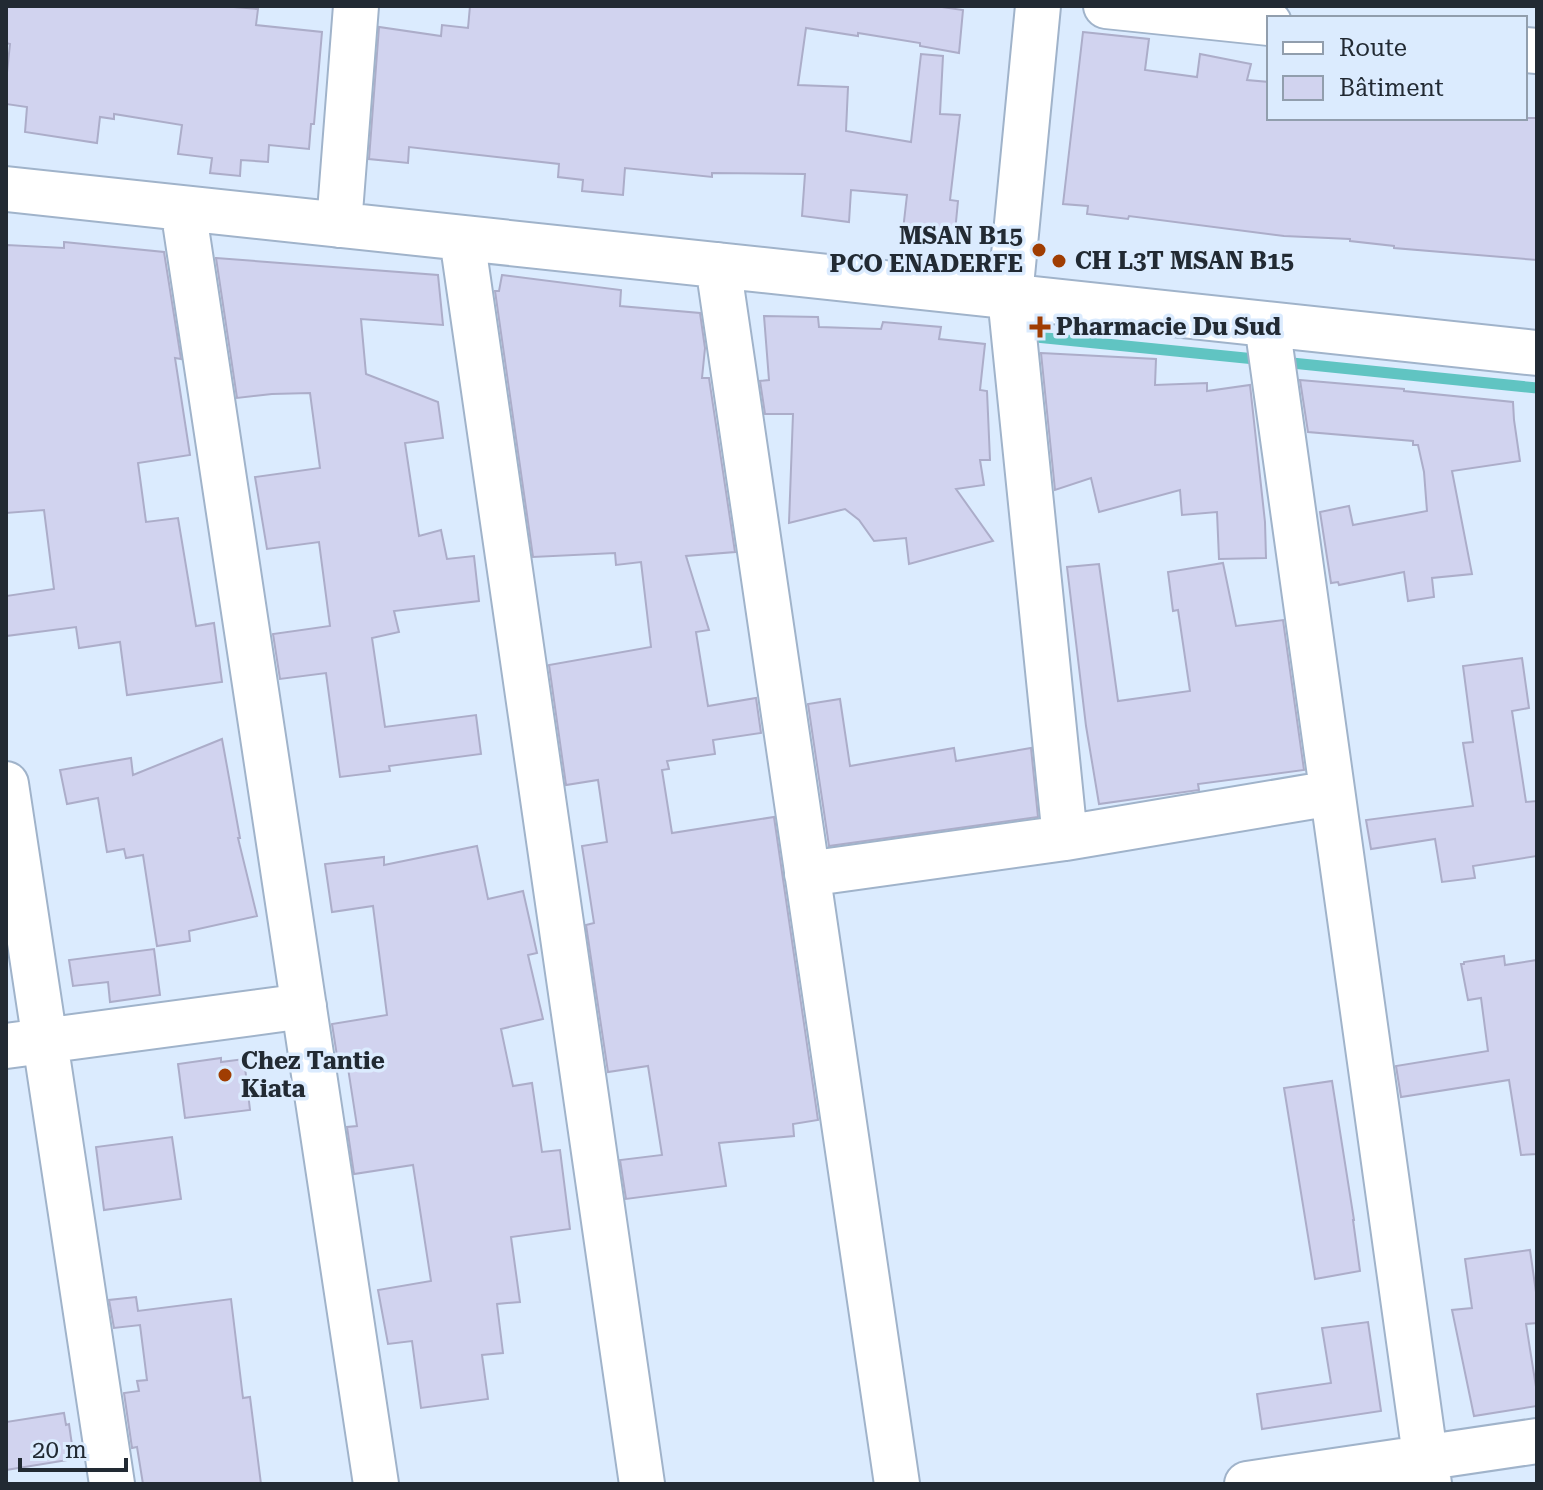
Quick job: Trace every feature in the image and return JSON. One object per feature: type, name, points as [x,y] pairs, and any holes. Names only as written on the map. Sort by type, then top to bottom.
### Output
[{"type":"street","points":[[339,225],[356,6]]},
{"type":"street","points":[[1038,6],[1010,296],[1065,838]]},
{"type":"street","points":[[1106,6],[1267,23]]},
{"type":"street","points":[[6,189],[1537,353]]},
{"type":"street","points":[[183,208],[376,1484]]},
{"type":"street","points":[[462,238],[642,1484]]},
{"type":"street","points":[[718,265],[897,1484]]},
{"type":"street","points":[[1267,324],[1427,1471]]},
{"type":"street","points":[[6,784],[25,1043],[112,1484]]},
{"type":"street","points":[[807,874],[1065,838],[1332,793]]},
{"type":"street","points":[[25,1043],[304,1006]]},
{"type":"street","points":[[1247,1484],[1427,1471],[1537,1441]]},
{"type":"building","points":[[6,6],[221,6],[258,9],[256,25],[322,32],[309,149],[269,145],[268,162],[241,160],[240,176],[210,173],[212,158],[178,154],[182,125],[114,114],[114,119],[100,117],[97,143],[25,132],[27,107],[6,104],[10,44],[6,43]]},
{"type":"building","points":[[470,6],[935,6],[963,10],[959,53],[920,46],[920,43],[806,28],[798,85],[848,87],[846,131],[911,142],[921,54],[943,56],[940,114],[960,115],[950,200],[958,201],[955,232],[903,230],[907,195],[851,190],[849,222],[802,216],[805,174],[712,173],[712,177],[625,168],[623,195],[582,191],[583,180],[558,177],[559,164],[409,147],[408,163],[369,159],[379,27],[441,36],[442,25],[468,28]]},
{"type":"building","points":[[1083,32],[1149,39],[1145,70],[1197,77],[1200,54],[1251,64],[1247,80],[1267,82],[1267,120],[1537,118],[1537,260],[1394,248],[1350,239],[1284,236],[1129,216],[1128,219],[1087,214],[1088,206],[1063,204]]},
{"type":"building","points":[[64,242],[164,252],[181,359],[175,358],[190,455],[138,463],[146,522],[178,518],[196,626],[214,623],[222,682],[127,695],[120,642],[79,648],[76,627],[6,636],[6,596],[54,589],[44,510],[6,513],[7,245],[64,248]]},
{"type":"building","points":[[216,258],[438,275],[443,325],[361,319],[366,374],[438,402],[443,438],[405,443],[419,536],[441,530],[447,559],[474,556],[479,601],[394,611],[399,632],[372,638],[385,727],[476,715],[481,754],[389,766],[390,771],[340,777],[326,673],[280,679],[273,634],[330,626],[319,542],[267,549],[255,477],[320,468],[310,393],[237,398]]},
{"type":"building","points":[[502,275],[621,290],[620,306],[700,313],[705,348],[702,378],[709,378],[735,552],[686,556],[709,630],[696,632],[708,706],[756,698],[761,733],[713,740],[715,754],[667,761],[669,769],[662,770],[672,833],[774,817],[818,1120],[793,1124],[794,1136],[719,1143],[726,1186],[626,1199],[620,1160],[662,1155],[648,1066],[608,1072],[586,925],[594,923],[582,846],[607,842],[598,780],[566,785],[549,665],[651,647],[641,562],[616,565],[615,553],[533,557],[495,291],[499,291]]},
{"type":"building","points":[[764,316],[818,317],[819,327],[881,329],[883,322],[941,327],[939,339],[985,344],[980,390],[987,391],[990,460],[980,460],[984,485],[956,489],[993,541],[909,564],[906,538],[874,541],[859,520],[845,509],[789,523],[793,414],[765,414],[760,381],[769,380]]},
{"type":"building","points":[[1041,353],[1156,359],[1155,385],[1207,383],[1207,391],[1250,385],[1266,558],[1219,559],[1217,512],[1182,515],[1180,490],[1099,512],[1091,478],[1055,490]]},
{"type":"building","points":[[1300,380],[1513,402],[1520,461],[1452,471],[1472,574],[1432,578],[1434,597],[1408,601],[1404,572],[1339,585],[1338,582],[1331,583],[1320,512],[1349,506],[1353,525],[1427,511],[1424,472],[1418,445],[1413,445],[1413,441],[1308,432]]},
{"type":"building","points":[[1223,563],[1236,626],[1283,620],[1304,770],[1198,784],[1199,790],[1099,804],[1086,726],[1067,567],[1099,564],[1118,701],[1190,691],[1178,610],[1173,611],[1168,572]]},
{"type":"building","points":[[1522,658],[1529,708],[1512,711],[1526,802],[1537,801],[1537,856],[1473,866],[1475,878],[1442,882],[1435,839],[1371,849],[1366,820],[1473,806],[1463,743],[1473,742],[1463,666]]},
{"type":"building","points":[[840,699],[850,766],[954,748],[956,761],[1031,748],[1038,817],[829,846],[808,704]]},
{"type":"building","points":[[222,739],[238,838],[257,916],[189,931],[190,941],[157,946],[143,855],[126,858],[124,849],[107,852],[98,798],[67,804],[60,770],[131,758],[133,775]]},
{"type":"building","points":[[477,846],[488,899],[523,891],[537,953],[528,955],[543,1019],[501,1029],[513,1086],[532,1083],[542,1152],[560,1150],[570,1229],[511,1237],[520,1302],[497,1304],[503,1353],[482,1355],[488,1399],[421,1408],[412,1341],[388,1344],[378,1290],[431,1281],[413,1165],[354,1174],[347,1127],[357,1126],[346,1055],[337,1056],[332,1024],[387,1015],[373,906],[332,912],[325,864],[384,857],[384,865]]},
{"type":"building","points":[[154,949],[160,995],[110,1002],[108,982],[73,986],[69,960]]},
{"type":"building","points":[[1504,956],[1505,965],[1537,960],[1537,1154],[1521,1155],[1509,1080],[1401,1097],[1396,1066],[1488,1051],[1481,998],[1468,1000],[1461,964]]},
{"type":"building","points":[[221,1058],[221,1062],[244,1059],[250,1110],[185,1118],[178,1064]]},
{"type":"building","points":[[1332,1081],[1360,1271],[1315,1279],[1284,1088]]},
{"type":"building","points":[[172,1137],[181,1199],[104,1210],[96,1147]]},
{"type":"building","points":[[1530,1250],[1537,1323],[1526,1324],[1537,1406],[1474,1416],[1452,1310],[1472,1308],[1465,1259]]},
{"type":"building","points":[[136,1297],[138,1311],[231,1299],[243,1398],[250,1397],[261,1484],[143,1484],[137,1447],[132,1448],[124,1393],[139,1391],[137,1381],[147,1380],[140,1325],[114,1328],[109,1300]]},
{"type":"building","points":[[1368,1322],[1381,1411],[1262,1429],[1257,1394],[1331,1383],[1322,1328]]},
{"type":"building","points":[[64,1413],[66,1425],[69,1424],[74,1459],[6,1470],[6,1422]]},
{"type":"waterway","points":[[1026,336],[1265,360]]},
{"type":"waterway","points":[[1282,362],[1537,388]]},
{"type":"place","name":"MSAN B15 PCO ENADERFE","points":[[1039,250]]},
{"type":"place","name":"CH L3T MSAN B15","points":[[1059,261]]},
{"type":"place","name":"Pharmacie Du Sud","points":[[1040,327]]},
{"type":"place","name":"Chez Tantie Kiata","points":[[225,1075]]}]
